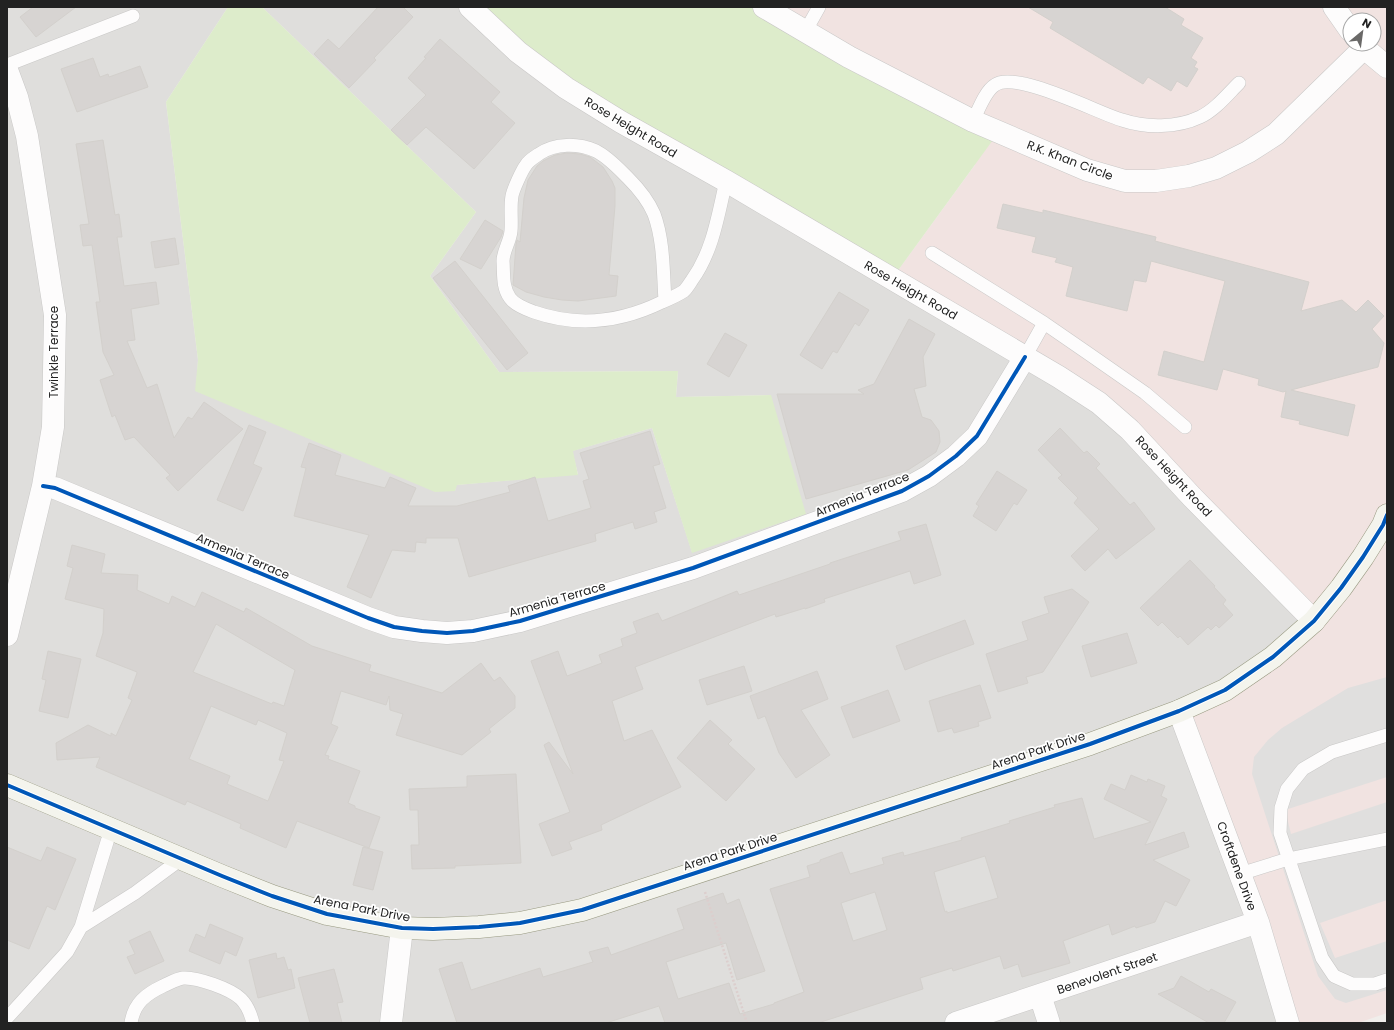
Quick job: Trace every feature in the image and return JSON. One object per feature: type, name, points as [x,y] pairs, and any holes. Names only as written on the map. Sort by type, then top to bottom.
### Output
[{"type":"street","name":"Rose Height Road","points":[[470,7],[518,52],[566,88],[621,122],[726,181],[1059,377],[1099,403],[1130,430],[1192,497],[1314,621]]},
{"type":"street","name":"R.K. Khan Circle","points":[[764,7],[849,57],[973,121],[1087,170],[1125,180],[1156,181],[1189,176],[1216,168],[1242,155],[1276,134],[1356,52]]},
{"type":"street","points":[[1334,7],[1342,18]]},
{"type":"street","points":[[1369,52],[1387,67]]},
{"type":"street","name":"Twinkle Terrace","points":[[7,70],[17,97],[28,136],[55,315],[53,427],[43,486],[7,634]]},
{"type":"street","name":"Armenia Terrace","points":[[43,486],[55,488],[368,618],[394,627],[447,633],[473,631],[520,621],[693,568],[902,491],[929,476],[956,456],[977,436],[1025,357]]},
{"type":"street","name":"Arena Park Drive","points":[[7,785],[272,896],[327,914],[402,928],[433,929],[520,923],[582,910],[1090,744],[1179,711],[1225,690],[1272,657],[1314,621],[1341,588],[1363,557],[1387,515]]},
{"type":"street","name":"Croftdene Drive","points":[[1179,711],[1258,922],[1288,1023]]},
{"type":"street","name":"Benevolent Street","points":[[956,1023],[1258,922]]},
{"type":"street","points":[[391,1023],[402,928]]},
{"type":"street","points":[[1040,995],[1049,1023]]},
{"type":"lane","points":[[805,32],[819,7]]},
{"type":"lane","points":[[7,65],[133,16]]},
{"type":"lane","points":[[973,121],[989,91],[995,84],[1004,81],[1019,82],[1038,87],[1123,121],[1153,126],[1169,125],[1200,117],[1212,109],[1239,83]]},
{"type":"lane","points":[[665,300],[659,233],[654,214],[644,197],[609,160],[596,151],[582,146],[557,146],[545,150],[527,163],[521,172],[512,196],[511,234],[503,255],[504,288],[511,300],[527,310],[550,318],[587,321],[606,320],[628,316],[647,309],[684,291],[696,275],[705,259],[712,239],[726,181]]},
{"type":"lane","points":[[932,254],[1044,323],[1145,393],[1185,427]]},
{"type":"lane","points":[[1025,357],[1044,323]]},
{"type":"lane","points":[[1387,735],[1332,752],[1303,769],[1287,789],[1281,808],[1280,833],[1322,958],[1334,976],[1352,984],[1375,984],[1387,980]]},
{"type":"lane","points":[[7,1018],[67,952],[81,927],[111,829]]},
{"type":"lane","points":[[1240,874],[1288,859],[1387,839]]},
{"type":"lane","points":[[81,927],[134,893],[181,859]]},
{"type":"lane","points":[[130,1023],[136,1006],[142,998],[166,984],[184,978],[199,980],[231,992],[240,998],[247,1006],[253,1023]]},
{"type":"path","points":[[707,899],[747,1023]]},
{"type":"shaded area","points":[[7,7],[228,7],[166,102],[198,360],[196,391],[455,491],[456,485],[578,474],[572,451],[652,428],[692,552],[771,395],[676,397],[678,371],[499,372],[430,276],[476,212],[262,7],[468,7],[1098,403],[1312,620],[1290,1023],[7,1023]]},
{"type":"shaded area","points":[[767,7],[1387,7],[1387,1013],[1358,1023],[1290,1023],[1180,711],[1312,621],[1129,431],[891,280],[975,165]]},
{"type":"shaded area","points":[[1387,677],[1387,777],[1285,810],[1291,834],[1387,802],[1387,900],[1320,923],[1335,958],[1387,941],[1387,990],[1346,1003],[1335,999],[1318,976],[1252,774],[1254,757],[1268,740],[1282,728],[1348,688]]},
{"type":"green space","points":[[228,7],[262,7],[476,212],[430,276],[499,372],[678,371],[676,397],[771,395],[806,514],[692,553],[652,428],[573,451],[578,475],[457,485],[455,491],[435,492],[195,391],[198,360],[166,102]]},
{"type":"green space","points":[[468,7],[767,7],[998,133],[891,280],[620,123]]},
{"type":"building","points":[[33,7],[76,7],[36,37],[20,17]]},
{"type":"building","points":[[378,7],[403,7],[413,17],[374,58],[376,60],[349,88],[314,54],[328,39],[339,49]]},
{"type":"building","points":[[1028,7],[1165,7],[1184,19],[1181,25],[1203,38],[1191,58],[1197,62],[1194,67],[1198,69],[1187,87],[1177,81],[1171,91],[1148,77],[1143,84],[1050,28],[1053,22]]},
{"type":"building","points":[[440,39],[500,92],[491,102],[515,123],[474,169],[426,127],[407,145],[391,130],[426,95],[408,78],[426,58],[424,57]]},
{"type":"building","points":[[93,58],[100,77],[108,74],[109,77],[140,66],[148,87],[77,112],[61,69]]},
{"type":"building","points":[[103,140],[115,215],[119,214],[122,237],[117,237],[124,286],[156,282],[159,304],[131,309],[135,340],[127,341],[147,388],[157,384],[174,438],[188,417],[192,419],[204,402],[243,429],[178,491],[166,478],[170,475],[134,437],[125,440],[115,415],[112,417],[100,380],[114,375],[103,352],[96,302],[100,302],[92,245],[83,246],[80,225],[89,224],[76,144]]},
{"type":"building","points":[[567,153],[580,154],[590,157],[603,167],[615,188],[615,206],[609,275],[618,276],[616,296],[578,301],[562,300],[526,292],[513,285],[516,244],[517,240],[520,242],[524,198],[528,180],[537,166],[543,161],[555,155]]},
{"type":"building","points":[[1003,204],[1043,213],[1043,210],[1156,237],[1155,241],[1309,282],[1301,311],[1342,300],[1356,312],[1368,300],[1384,316],[1372,329],[1384,343],[1378,367],[1291,390],[1355,405],[1348,436],[1299,424],[1300,421],[1281,417],[1286,391],[1283,392],[1258,385],[1259,379],[1223,369],[1217,390],[1158,375],[1164,351],[1204,362],[1225,281],[1151,261],[1146,282],[1134,280],[1127,311],[1066,296],[1073,267],[1055,262],[1057,258],[1032,252],[1036,237],[997,228]]},
{"type":"building","points":[[485,220],[503,231],[501,237],[481,269],[460,259]]},
{"type":"building","points":[[175,238],[179,264],[155,268],[151,242]]},
{"type":"building","points":[[455,261],[528,353],[507,370],[433,278]]},
{"type":"building","points":[[839,292],[869,310],[859,326],[855,323],[837,353],[833,351],[822,369],[800,355]]},
{"type":"building","points":[[909,319],[935,334],[923,357],[926,386],[914,389],[922,417],[931,420],[939,431],[940,442],[936,452],[908,470],[806,499],[777,394],[864,394],[858,390],[874,384]]},
{"type":"building","points":[[725,333],[747,345],[729,377],[707,364]]},
{"type":"building","points":[[249,425],[266,432],[253,464],[262,468],[243,511],[217,500]]},
{"type":"building","points":[[1060,428],[1084,453],[1087,451],[1100,464],[1096,468],[1130,505],[1134,502],[1155,529],[1116,559],[1108,549],[1085,571],[1071,556],[1099,529],[1074,503],[1078,498],[1058,478],[1062,475],[1038,450]]},
{"type":"building","points":[[650,431],[660,464],[653,466],[666,508],[654,512],[657,522],[635,529],[633,522],[595,534],[596,541],[469,577],[458,538],[426,538],[426,543],[416,542],[415,552],[392,550],[371,598],[347,587],[369,535],[294,516],[306,468],[301,467],[309,443],[341,455],[335,475],[385,488],[390,477],[416,488],[408,506],[457,506],[510,492],[508,486],[535,477],[548,521],[591,508],[583,481],[589,479],[580,453]]},
{"type":"building","points":[[997,471],[1027,490],[1017,505],[1014,503],[996,531],[973,516],[979,506],[976,504]]},
{"type":"building","points":[[926,524],[941,575],[914,584],[910,571],[824,599],[825,602],[805,609],[776,617],[775,614],[635,667],[643,689],[612,701],[624,741],[652,730],[681,787],[601,825],[602,830],[569,842],[572,849],[552,856],[539,824],[570,812],[544,745],[549,742],[573,774],[531,661],[558,651],[567,676],[602,663],[599,655],[623,646],[621,639],[637,633],[633,622],[658,613],[662,621],[737,591],[739,595],[901,540],[898,532]]},
{"type":"building","points":[[72,545],[105,554],[101,573],[138,575],[137,590],[169,604],[172,596],[195,607],[202,592],[244,612],[246,608],[312,646],[371,665],[369,671],[442,693],[481,663],[494,681],[500,677],[515,696],[515,708],[489,729],[491,732],[462,755],[396,735],[403,714],[390,710],[389,696],[386,705],[341,691],[331,724],[338,727],[325,755],[329,756],[328,759],[360,771],[348,803],[355,806],[355,808],[380,817],[369,848],[297,821],[286,848],[240,828],[241,824],[187,801],[185,805],[96,767],[100,757],[57,760],[56,743],[88,725],[111,736],[111,733],[116,736],[132,700],[128,698],[137,673],[96,656],[103,633],[104,609],[65,599],[73,568],[67,566]],"holes":[[[216,624],[295,670],[284,706],[273,702],[272,704],[193,672]],[[211,706],[256,725],[258,720],[287,733],[279,760],[284,761],[268,801],[227,784],[230,776],[189,759]]]},
{"type":"building","points":[[1190,560],[1226,600],[1223,604],[1233,615],[1219,628],[1216,625],[1211,630],[1208,627],[1188,645],[1180,636],[1178,638],[1162,622],[1158,626],[1140,608]]},
{"type":"building","points":[[1072,589],[1089,602],[1043,672],[1026,677],[1028,683],[998,692],[986,654],[1028,640],[1022,622],[1049,613],[1044,597]]},
{"type":"building","points":[[965,620],[974,644],[905,670],[896,646]]},
{"type":"building","points":[[1127,633],[1137,663],[1091,677],[1082,646]]},
{"type":"building","points":[[48,651],[81,659],[68,718],[39,711],[46,680],[42,679]]},
{"type":"building","points":[[744,666],[752,691],[707,705],[699,680]]},
{"type":"building","points":[[817,671],[828,699],[801,710],[830,755],[796,778],[779,753],[765,716],[758,719],[750,696]]},
{"type":"building","points":[[980,685],[991,718],[978,722],[979,726],[954,733],[952,728],[938,732],[929,701]]},
{"type":"building","points":[[888,690],[900,721],[853,738],[841,707]]},
{"type":"building","points":[[710,720],[732,740],[728,744],[755,769],[726,801],[677,758]]},
{"type":"building","points":[[516,774],[521,863],[455,866],[455,868],[412,869],[411,845],[419,845],[418,810],[410,810],[409,789],[467,787],[467,776]]},
{"type":"building","points":[[1131,775],[1147,782],[1148,779],[1165,786],[1161,796],[1167,799],[1145,845],[1184,832],[1189,847],[1153,860],[1190,880],[1176,906],[1165,901],[1155,922],[1136,928],[1135,926],[1112,935],[1109,924],[1063,941],[1070,963],[1022,977],[1018,964],[1004,969],[1000,956],[953,971],[952,968],[920,978],[923,989],[818,1023],[665,1023],[659,1006],[606,1023],[457,1023],[439,969],[462,962],[471,990],[540,968],[543,977],[593,962],[589,952],[608,947],[611,955],[684,929],[677,909],[723,893],[727,904],[739,899],[765,971],[737,980],[726,943],[666,962],[678,999],[729,983],[740,1014],[774,1004],[804,992],[770,889],[810,877],[807,866],[842,852],[850,874],[884,864],[882,858],[903,852],[904,856],[962,840],[961,838],[1055,807],[1054,805],[1082,798],[1094,839],[1151,822],[1104,799],[1111,784],[1125,790]],"holes":[[[985,856],[998,898],[947,913],[947,911],[945,912],[934,872]],[[875,892],[887,930],[853,941],[841,903]]]},
{"type":"building","points":[[7,847],[41,861],[47,847],[76,859],[55,910],[47,906],[29,949],[7,940]]},
{"type":"building","points":[[363,847],[383,852],[373,890],[353,885]]},
{"type":"building","points":[[210,924],[243,938],[236,956],[225,951],[220,964],[189,951],[196,934],[205,938]]},
{"type":"building","points":[[150,931],[164,961],[135,974],[127,957],[135,954],[129,941]]},
{"type":"building","points":[[276,953],[277,959],[284,957],[288,970],[291,969],[295,988],[258,998],[249,960]]},
{"type":"building","points":[[334,969],[343,1002],[337,1003],[342,1023],[310,1023],[298,978]]},
{"type":"building","points":[[1181,976],[1209,992],[1211,989],[1236,1002],[1224,1023],[1209,1023],[1158,994],[1174,988]]},
{"type":"cycle path","points":[[43,486],[55,488],[368,618],[394,627],[447,633],[473,631],[520,621],[693,568],[902,491],[929,476],[956,456],[977,436],[1025,357]]},
{"type":"cycle path","points":[[7,785],[222,876],[272,896],[327,914],[402,928],[433,929],[520,923],[582,910],[1090,744],[1179,711],[1225,690],[1273,657],[1314,621],[1341,588],[1363,557],[1383,525],[1387,515]]}]
